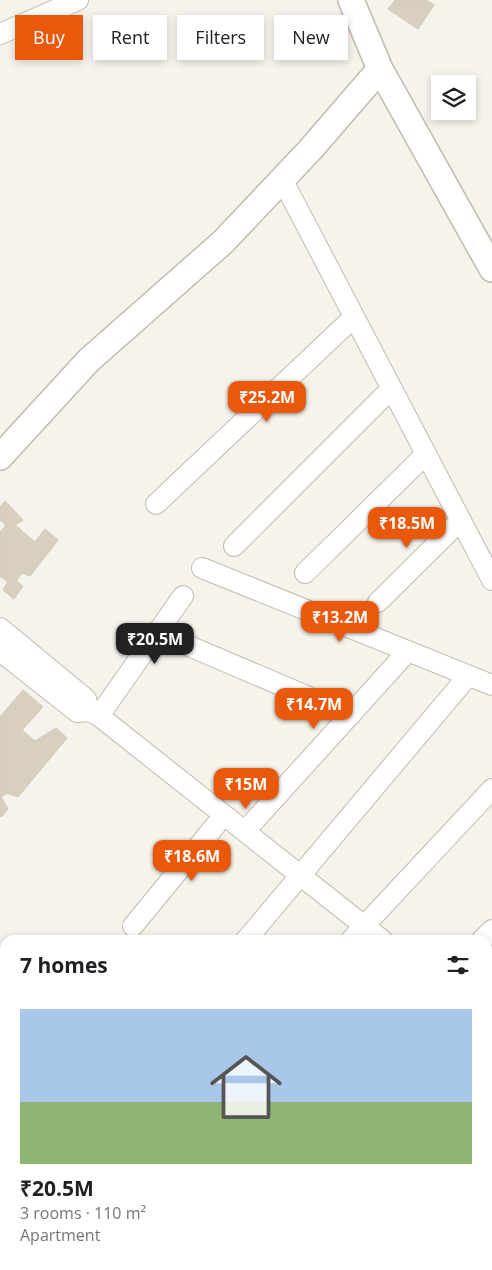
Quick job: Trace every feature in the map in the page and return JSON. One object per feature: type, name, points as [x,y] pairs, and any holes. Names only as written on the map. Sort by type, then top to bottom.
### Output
[{"type":"street","points":[[351,0],[380,69],[492,269]]},
{"type":"street","points":[[1,31],[35,8],[75,1]]},
{"type":"street","points":[[0,457],[89,360],[223,242],[380,69]]},
{"type":"street","points":[[282,179],[492,580]]},
{"type":"street","points":[[156,504],[354,317]]},
{"type":"street","points":[[234,546],[391,388]]},
{"type":"street","points":[[305,573],[426,454]]},
{"type":"street","points":[[378,602],[461,520]]},
{"type":"street","points":[[202,568],[492,685]]},
{"type":"street","points":[[94,713],[183,596]]},
{"type":"street","points":[[0,628],[86,698],[94,713],[301,875],[357,933],[492,789]]},
{"type":"street","points":[[156,632],[351,715]]},
{"type":"street","points":[[0,651],[77,712],[94,713]]},
{"type":"street","points":[[245,831],[408,651]]},
{"type":"street","points":[[250,935],[468,676]]},
{"type":"street","points":[[133,926],[224,815]]},
{"type":"building","points":[[395,0],[426,0],[434,5],[418,29],[388,9]]},
{"type":"building","points":[[5,501],[23,520],[15,525],[35,542],[45,529],[58,540],[30,576],[22,573],[16,581],[23,586],[14,599],[3,590],[8,582],[0,576],[0,532],[6,525],[0,520],[0,507]]},
{"type":"building","points":[[23,690],[43,707],[22,730],[35,741],[56,728],[67,738],[18,797],[7,793],[1,797],[8,809],[1,817],[0,717]]}]
